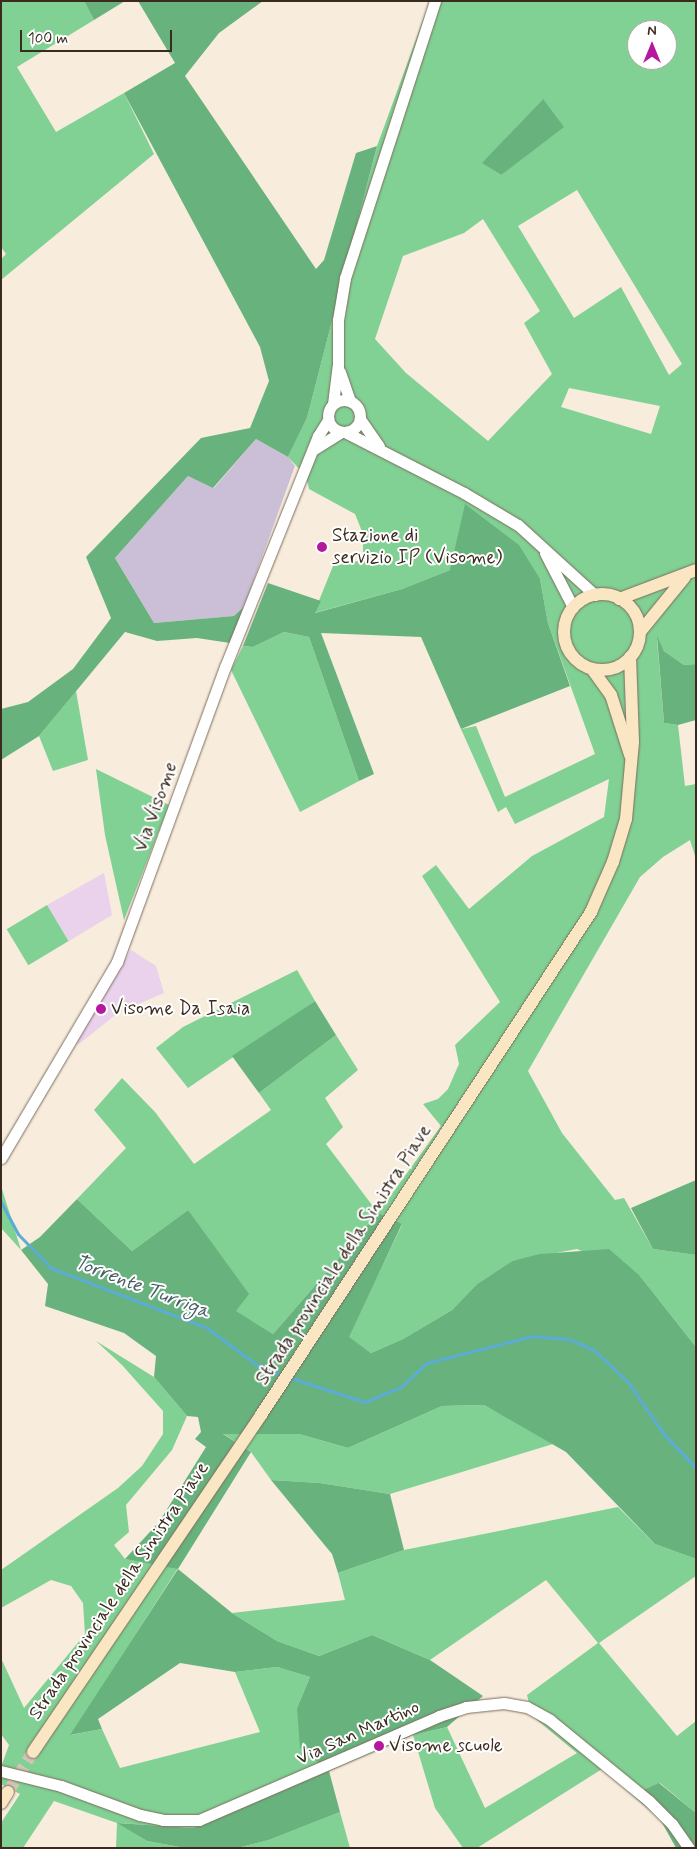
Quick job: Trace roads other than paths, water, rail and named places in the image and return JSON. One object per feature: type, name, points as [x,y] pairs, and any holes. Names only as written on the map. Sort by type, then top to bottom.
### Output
[{"type":"main road","points":[[629,750],[611,694],[592,669],[576,659],[566,643],[564,631],[574,608],[595,595],[619,598],[691,573]]},
{"type":"main road","points":[[629,750],[630,657],[640,632],[660,604],[691,573]]},
{"type":"main road","points":[[619,598],[635,613],[640,632]]},
{"type":"main road","points":[[592,669],[614,668],[630,657]]},
{"type":"main road","name":"Strada provinciale della Sinistra Piave","points":[[33,1752],[261,1415],[590,912],[621,838],[629,750]]},
{"type":"main road","points":[[1,1803],[8,1792]]},
{"type":"street","points":[[435,1],[345,278],[338,320],[338,366],[333,404],[328,420],[333,427],[383,451],[496,511],[541,545],[595,595]]},
{"type":"street","points":[[338,366],[350,401],[359,409],[360,419],[383,451]]},
{"type":"street","points":[[333,404],[341,400],[350,401]]},
{"type":"street","points":[[343,432],[355,428],[360,419]]},
{"type":"street","name":"Via Visome","points":[[1,1158],[117,962],[226,667],[311,452],[328,420]]},
{"type":"street","name":"Via Visome","points":[[311,452],[326,438],[343,432]]},
{"type":"street","points":[[541,545],[574,608]]},
{"type":"street","name":"Via San Martino","points":[[1,1771],[61,1786],[140,1815],[182,1822],[199,1820],[439,1716],[466,1707],[504,1703],[527,1707],[550,1720],[649,1800],[672,1824],[689,1848]]},
{"type":"waterway","name":"Torrente Turriga","points":[[1,1202],[18,1234],[51,1268],[207,1328],[257,1365],[283,1375]]},
{"type":"waterway","name":"Torrente Turriga","points":[[288,1377],[365,1402],[401,1387],[427,1363],[532,1336],[569,1339],[594,1350],[628,1382],[663,1433],[696,1468]]},
{"type":"tunnel","points":[[8,1792],[33,1752]]},
{"type":"place","name":"Stazione di servizio IP (Visome)","points":[[322,547]]},
{"type":"place","name":"Visome Da Isaia","points":[[101,1009]]},
{"type":"place","name":"Visome scuole","points":[[379,1746]]}]
